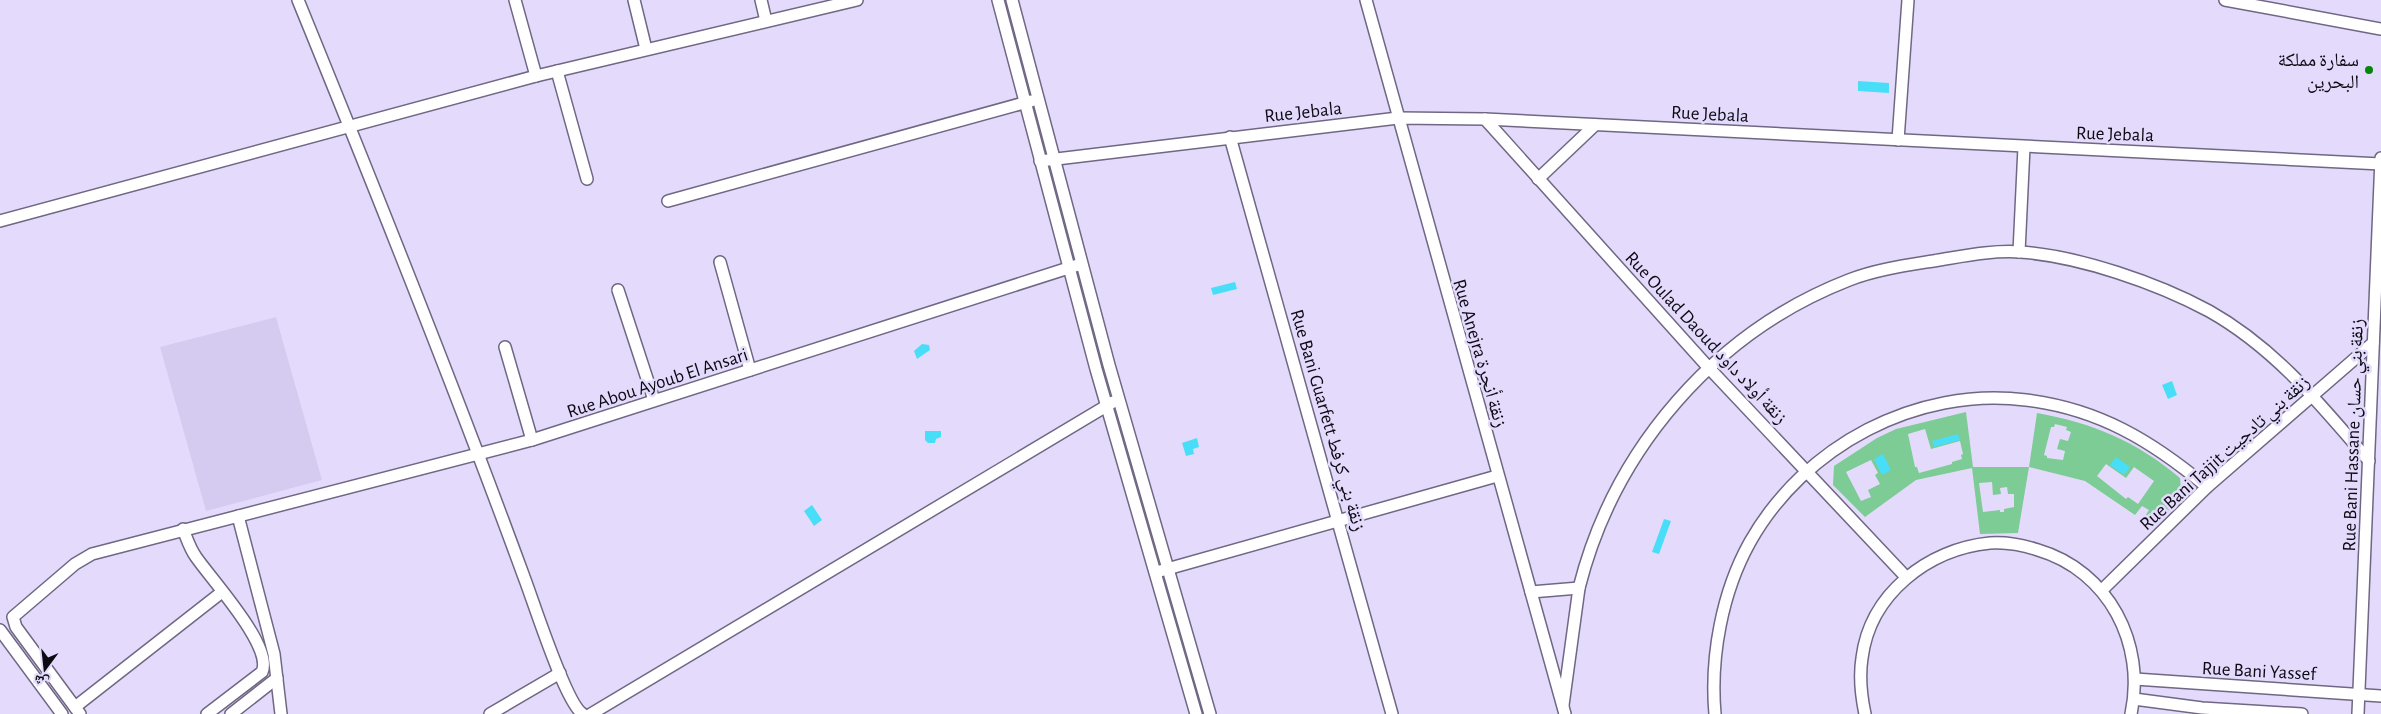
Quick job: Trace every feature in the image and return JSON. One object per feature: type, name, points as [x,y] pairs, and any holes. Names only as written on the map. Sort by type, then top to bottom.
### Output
[{"type":"street","points":[[298,0],[479,455],[560,673],[577,710],[583,714]]},
{"type":"street","points":[[515,0],[536,76]]},
{"type":"street","points":[[634,0],[646,49]]},
{"type":"street","points":[[761,0],[766,21]]},
{"type":"street","points":[[0,222],[536,76],[857,0]]},
{"type":"street","name":"Rue Anejra زنقة أنجرة","points":[[1366,0],[1497,476],[1564,710]]},
{"type":"street","points":[[1898,140],[1908,0]]},
{"type":"street","points":[[2225,0],[2381,29]]},
{"type":"street","points":[[1196,714],[1068,268],[999,2],[1015,1],[1038,99],[1081,264],[1166,569],[1210,714]]},
{"type":"street","points":[[557,71],[587,179]]},
{"type":"street","points":[[668,201],[1038,99]]},
{"type":"street","name":"Rue Jebala","points":[[1040,161],[1398,118],[1485,119],[2381,164]]},
{"type":"street","name":"Rue Oulad Daoud زنقة أولاد داود","points":[[1485,119],[1708,366],[1906,577]]},
{"type":"street","points":[[1538,179],[1595,125]]},
{"type":"street","name":"Rue Bani Guarfett زنقة بني كرفط","points":[[1230,137],[1392,714]]},
{"type":"street","points":[[2019,252],[2024,147]]},
{"type":"street","name":"Rue Bani Hassane زنقة بني حسان","points":[[2358,714],[2381,158]]},
{"type":"street","points":[[1564,710],[1579,588],[1590,550],[1604,516],[1636,454],[1662,418],[1708,366],[1747,335],[1775,317],[1810,297],[1850,280],[1909,265],[2019,252],[2091,264],[2157,286],[2211,312],[2266,350],[2312,394],[2369,461]]},
{"type":"street","points":[[720,262],[750,370]]},
{"type":"street","name":"Rue Abou Ayoub El Ansari","points":[[78,711],[13,621],[14,614],[75,564],[92,554],[532,440],[1081,264]]},
{"type":"street","points":[[618,290],[654,400]]},
{"type":"street","name":"Rue Bani Tajjit زنقة بني تادجيت","points":[[2102,590],[2207,487],[2373,343]]},
{"type":"street","points":[[505,347],[532,440]]},
{"type":"street","points":[[1715,714],[1713,693],[1720,627],[1736,569],[1750,541],[1770,513],[1808,471],[1852,438],[1904,413],[1948,401],[1990,398],[2042,402],[2115,424],[2154,446],[2207,487]]},
{"type":"street","points":[[591,714],[1118,399]]},
{"type":"street","points":[[1154,573],[1497,476]]},
{"type":"street","points":[[238,516],[274,654],[281,714]]},
{"type":"street","points":[[183,530],[195,556],[250,626],[264,668],[262,672],[207,714]]},
{"type":"street","points":[[1865,714],[1860,687],[1862,656],[1870,627],[1886,600],[1906,577],[1932,559],[1961,548],[1991,543],[2022,545],[2052,554],[2079,569],[2102,590],[2116,610],[2126,632],[2133,655],[2135,679],[2131,714]]},
{"type":"street","points":[[1531,592],[1579,588]]},
{"type":"street","points":[[78,711],[222,592]]},
{"type":"street","points":[[0,630],[62,714]]},
{"type":"street","points":[[490,714],[560,673]]},
{"type":"street","points":[[232,714],[277,678]]},
{"type":"street","name":"Rue Bani Yassef","points":[[2135,679],[2381,696]]},
{"type":"street","points":[[2134,699],[2202,708],[2302,714]]},
{"type":"shaded area","points":[[276,317],[322,480],[206,511],[160,347]]},
{"type":"green space","points":[[1966,412],[1973,467],[2029,467],[2018,533],[1980,534],[1972,468],[1916,480],[1865,517],[1833,485],[1834,466],[1877,438],[1896,429]],"holes":[[[1925,429],[1931,449],[1960,441],[1963,454],[1961,455],[1962,459],[1952,462],[1952,464],[1919,473],[1917,467],[1915,467],[1908,434]],[[1871,460],[1878,473],[1875,475],[1880,484],[1868,490],[1871,497],[1861,501],[1846,472]],[[1992,482],[1993,495],[2001,494],[2000,488],[2007,487],[2008,494],[2014,494],[2014,507],[2004,509],[2004,512],[2000,512],[2000,510],[1983,512],[1979,483]]]},
{"type":"green space","points":[[2037,413],[2095,428],[2113,435],[2147,454],[2180,478],[2182,499],[2151,525],[2143,520],[2149,510],[2142,506],[2135,515],[2085,481],[2029,467]],"holes":[[[2055,424],[2067,427],[2066,430],[2071,432],[2068,441],[2060,439],[2057,449],[2065,451],[2063,460],[2047,458],[2044,455],[2051,427],[2054,427]],[[2106,464],[2126,478],[2134,467],[2154,481],[2138,504],[2128,497],[2126,499],[2097,476]]]},
{"type":"water","points":[[1858,81],[1889,83],[1889,93],[1858,91]]},
{"type":"water","points":[[1235,282],[1237,289],[1213,295],[1211,288]]},
{"type":"water","points":[[922,344],[929,345],[930,350],[917,359],[914,351]]},
{"type":"water","points":[[2172,381],[2177,395],[2168,399],[2162,385]]},
{"type":"water","points":[[925,431],[941,431],[941,437],[936,439],[935,443],[928,443],[925,440]]},
{"type":"water","points":[[1958,434],[1960,440],[1934,447],[1932,441]]},
{"type":"water","points":[[1197,438],[1199,447],[1193,449],[1194,454],[1186,456],[1182,443]]},
{"type":"water","points":[[1883,454],[1891,470],[1882,475],[1874,459]]},
{"type":"water","points":[[2116,457],[2130,467],[2124,475],[2110,465]]},
{"type":"water","points":[[812,505],[822,520],[814,526],[804,511]]},
{"type":"water","points":[[1664,519],[1671,521],[1659,554],[1652,552]]},
{"type":"place","name":"سفارة مملكة البحرين","points":[[2369,70]]}]
